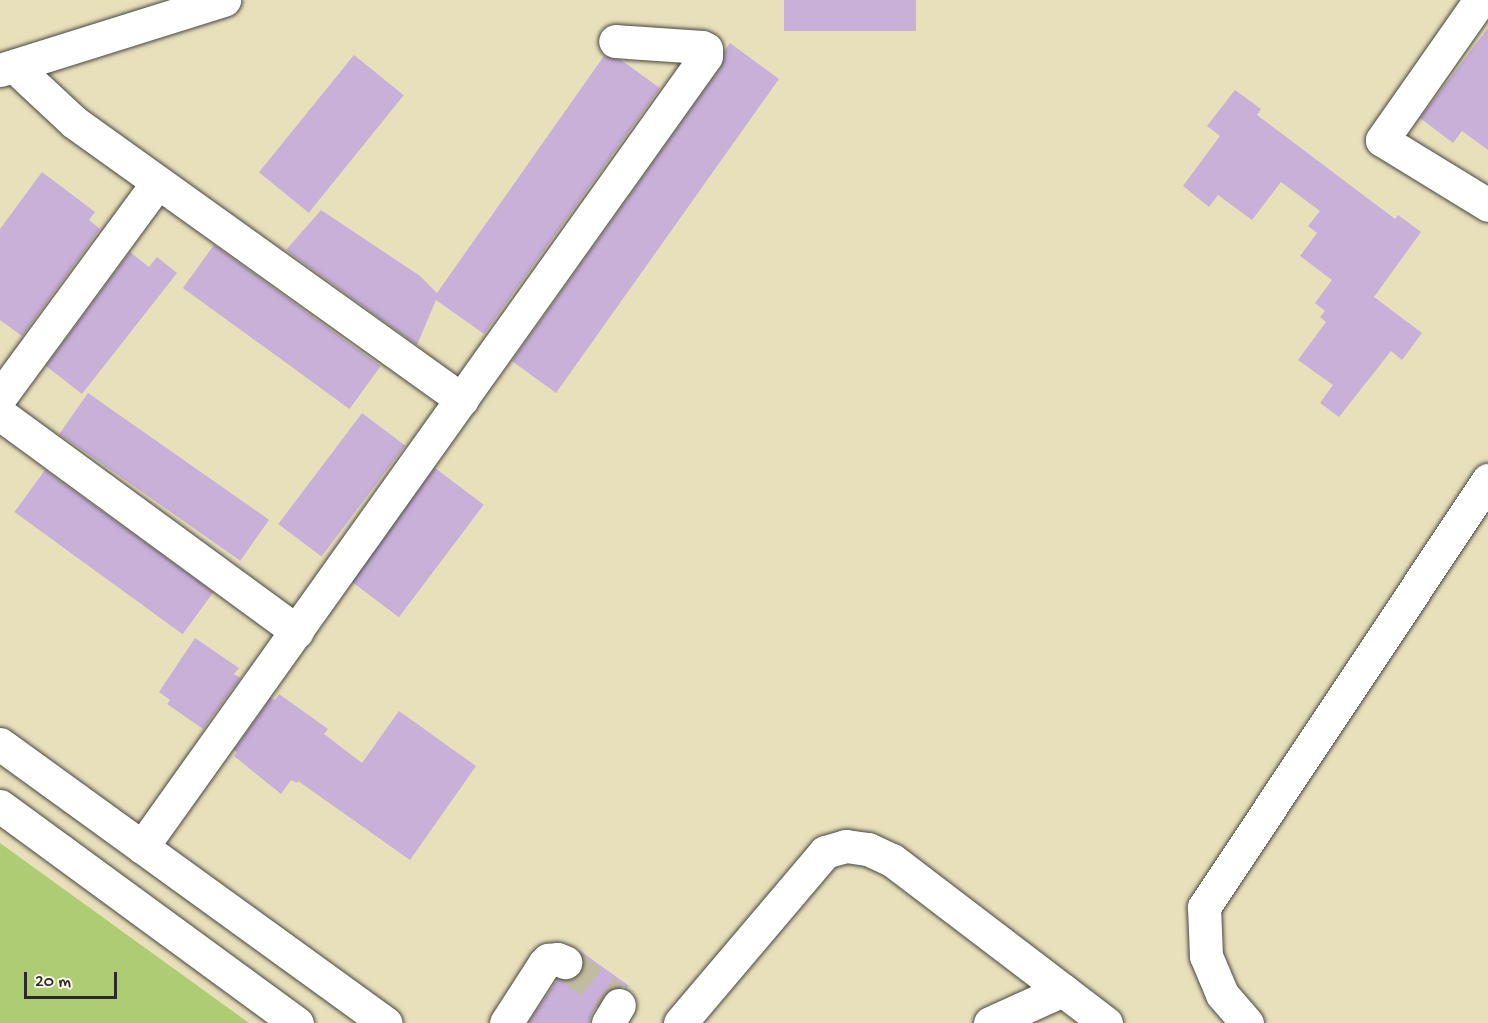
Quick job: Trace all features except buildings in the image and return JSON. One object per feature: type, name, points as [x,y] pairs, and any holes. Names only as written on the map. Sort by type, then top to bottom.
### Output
[{"type":"street","points":[[7,68],[224,0]]},
{"type":"street","points":[[1480,0],[1382,140],[1488,205]]},
{"type":"street","points":[[142,847],[706,56],[706,49],[702,47],[615,40]]},
{"type":"street","points":[[7,68],[58,110],[158,183],[462,400]]},
{"type":"street","points":[[0,397],[158,183]]},
{"type":"street","points":[[0,414],[297,631]]},
{"type":"street","points":[[1246,1023],[1222,993],[1206,956],[1204,907],[1488,480]]},
{"type":"street","points":[[0,744],[386,1023]]},
{"type":"street","points":[[0,807],[297,1023]]},
{"type":"street","points":[[680,1023],[825,852],[846,846],[868,849],[892,860],[1106,1023]]},
{"type":"street","points":[[506,1023],[544,964],[548,960],[557,959],[565,962]]},
{"type":"street","points":[[990,1023],[1063,990]]},
{"type":"green space","points":[[0,843],[249,1023],[0,1023]]},
{"type":"tunnel","points":[[565,962],[619,1005]]}]
